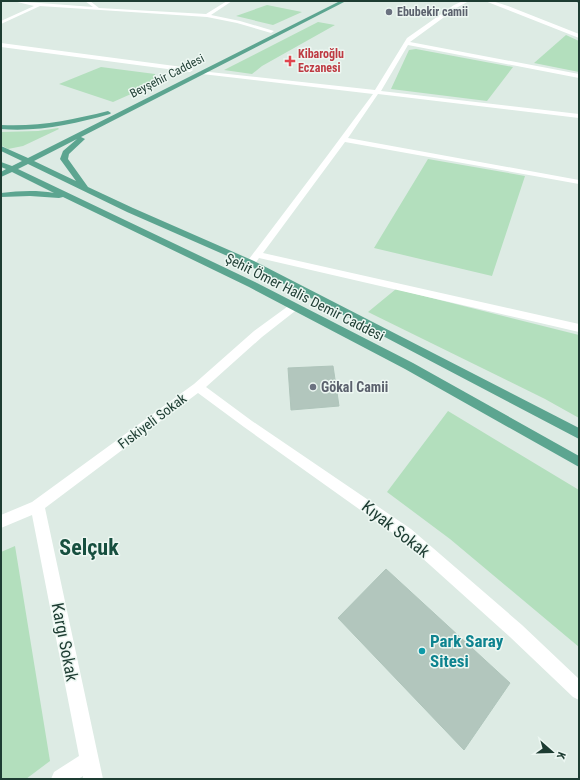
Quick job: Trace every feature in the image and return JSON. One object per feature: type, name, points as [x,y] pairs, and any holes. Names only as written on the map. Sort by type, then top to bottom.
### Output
[{"type":"main road","name":"Beyşehir Caddesi","points":[[80,127],[190,70],[332,1]]},
{"type":"main road","name":"Beyşehir Caddesi","points":[[1,175],[4,166],[89,130],[344,1]]},
{"type":"main road","points":[[1,127],[27,128],[68,123],[108,113]]},
{"type":"main road","points":[[85,188],[64,159],[66,153],[89,130]]},
{"type":"main road","name":"Şehit Ömer Halis Demir Caddesi","points":[[1,148],[25,157],[85,188],[251,263],[579,434]]},
{"type":"main road","name":"Şehit Ömer Halis Demir Caddesi","points":[[4,166],[295,306],[409,366],[579,462]]},
{"type":"main road","points":[[1,195],[20,193],[46,194],[74,199]]},
{"type":"street","points":[[15,1],[39,5],[206,16],[238,22],[271,31]]},
{"type":"street","points":[[1,22],[47,1]]},
{"type":"street","points":[[87,1],[98,8]]},
{"type":"street","points":[[206,16],[230,1]]},
{"type":"street","points":[[251,263],[377,92],[409,39],[456,6],[466,1]]},
{"type":"street","points":[[487,1],[579,36]]},
{"type":"street","points":[[407,43],[579,76]]},
{"type":"street","points":[[1,45],[26,50],[190,70]]},
{"type":"street","points":[[202,72],[579,116]]},
{"type":"street","points":[[343,139],[579,182]]},
{"type":"street","points":[[258,255],[579,328]]},
{"type":"street","name":"Fıskiyeli Sokak","points":[[1,522],[38,506],[198,387],[258,334],[295,306]]},
{"type":"street","name":"Kıyak Sokak","points":[[198,387],[248,424],[406,534],[516,631],[579,691]]},
{"type":"street","name":"Kargı Sokak","points":[[38,506],[93,779]]},
{"type":"street","points":[[61,779],[89,760]]},
{"type":"green space","points":[[267,5],[302,12],[273,25],[236,16]]},
{"type":"green space","points":[[318,22],[335,25],[262,66],[252,74],[224,70]]},
{"type":"green space","points":[[566,35],[579,41],[579,72],[534,63]]},
{"type":"green space","points":[[416,49],[513,67],[487,101],[391,89],[409,50]]},
{"type":"green space","points":[[101,67],[155,74],[158,82],[113,102],[59,84]]},
{"type":"green space","points":[[59,129],[23,146],[8,149],[1,145],[1,132],[38,131]]},
{"type":"green space","points":[[428,159],[525,176],[492,276],[374,248]]},
{"type":"green space","points":[[396,289],[579,335],[579,418],[545,399],[368,312]]},
{"type":"green space","points":[[448,411],[579,490],[579,647],[450,539],[387,492]]},
{"type":"green space","points":[[15,546],[50,761],[26,779],[1,779],[1,552]]},
{"type":"building","name":"Gökal Camii","points":[[333,366],[339,406],[291,410],[288,368]]},
{"type":"building","name":"Park Saray Sitesi","points":[[386,569],[510,683],[464,750],[338,618]]},
{"type":"place","name":"Ebubekir camii","points":[[389,12]]},
{"type":"place","name":"Kibaroğlu Eczanesi","points":[[290,61]]},
{"type":"place","name":"Gökal Camii","points":[[313,387]]},
{"type":"place","name":"Park Saray Sitesi","points":[[422,651]]},
{"type":"district","name":"Selçuk","points":[[89,547]]}]
